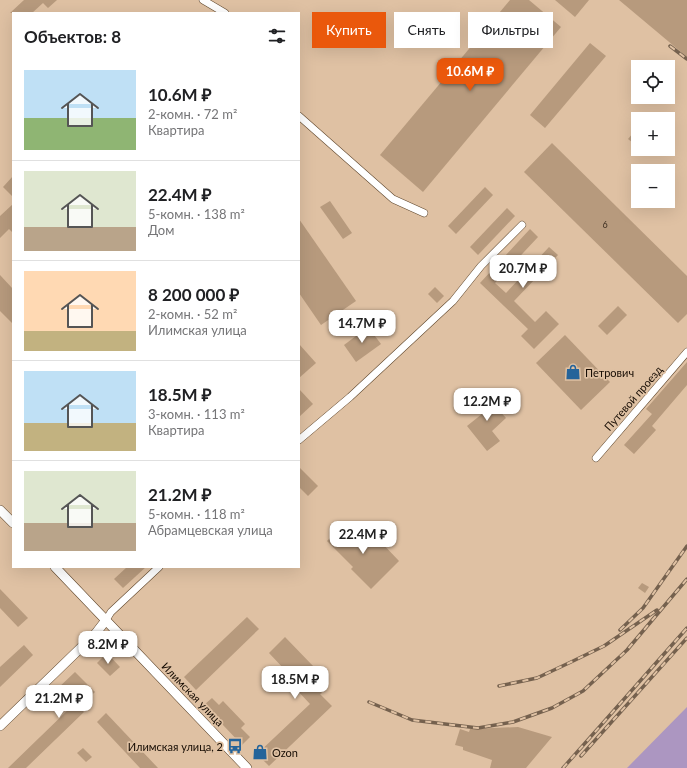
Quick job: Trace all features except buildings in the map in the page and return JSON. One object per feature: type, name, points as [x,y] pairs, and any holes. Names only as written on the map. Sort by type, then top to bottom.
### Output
[{"type":"street","points":[[203,0],[223,12]]},
{"type":"street","points":[[300,117],[393,199],[424,213]]},
{"type":"street","points":[[300,439],[350,398],[453,301],[481,266],[522,225]]},
{"type":"street","name":"Путевой проезд","points":[[596,458],[687,352]]},
{"type":"street","points":[[0,510],[12,522]]},
{"type":"street","name":"Илимская улица","points":[[56,568],[247,768]]},
{"type":"street","points":[[0,726],[96,633],[111,612],[157,568]]},
{"type":"shaded area","points":[[687,707],[687,768],[627,768]]},
{"type":"railway","points":[[670,46],[687,59]]},
{"type":"railway","points":[[620,630],[643,608],[687,546]]},
{"type":"railway","points":[[369,702],[412,720],[478,728],[513,722],[552,708],[583,691],[627,650],[687,579]]},
{"type":"railway","points":[[499,686],[537,678],[571,662],[604,646],[657,610]]},
{"type":"railway","points":[[563,768],[687,628]]},
{"type":"railway","points":[[581,756],[687,638]]},
{"type":"place","name":"Петрович","points":[[573,372]]},
{"type":"place","name":"Илимская улица, 2","points":[[235,746]]},
{"type":"place","name":"Ozon","points":[[260,752]]}]
